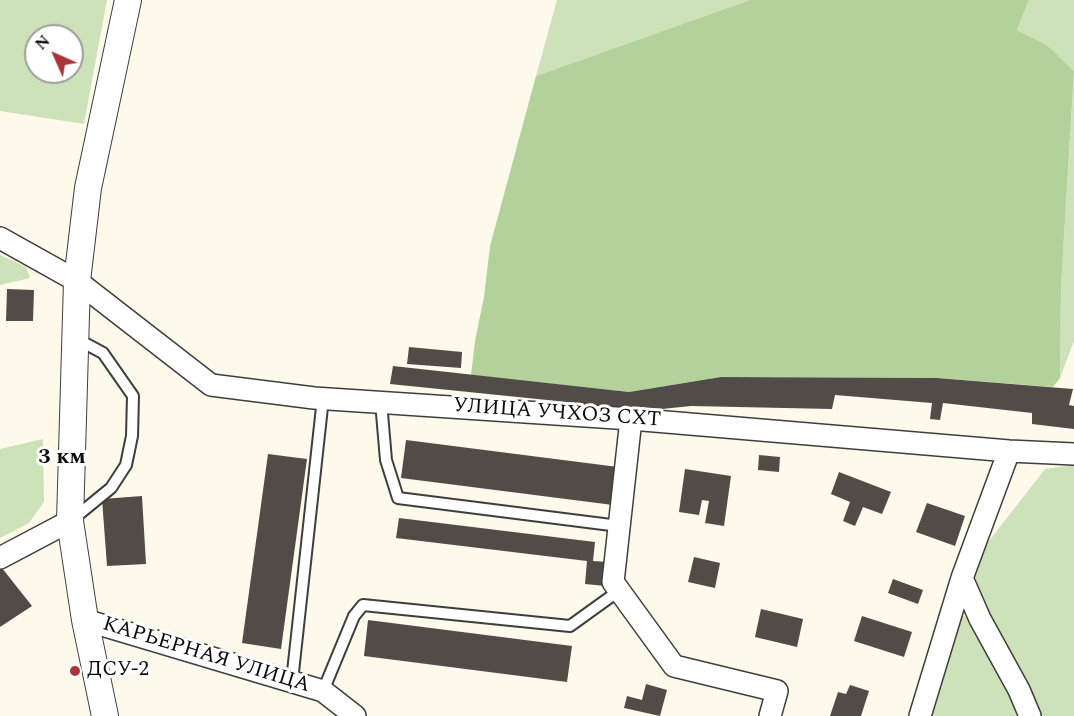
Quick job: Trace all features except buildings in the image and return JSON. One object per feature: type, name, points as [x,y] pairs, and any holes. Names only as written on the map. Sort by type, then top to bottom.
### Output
[{"type":"street","points":[[105,716],[85,620],[70,521],[76,281],[88,188],[128,0]]},
{"type":"street","name":"УЛИЦА УЧХОЗ СХТ","points":[[0,238],[76,281],[211,385],[323,398],[631,419],[1009,451],[1074,453]]},
{"type":"street","points":[[631,419],[614,582],[674,666],[777,691],[770,716]]},
{"type":"street","points":[[920,716],[962,578],[1009,451]]},
{"type":"street","points":[[0,558],[70,521]]},
{"type":"street","points":[[962,578],[980,619],[1019,690],[1030,716]]},
{"type":"street","name":"КАРЬЕРНАЯ УЛИЦА","points":[[85,620],[323,691],[355,716]]},
{"type":"lane","points":[[70,521],[111,488],[126,465],[132,436],[132,396],[103,353],[75,338]]},
{"type":"lane","points":[[292,681],[323,398]]},
{"type":"lane","points":[[381,402],[386,460],[398,498],[620,526]]},
{"type":"lane","points":[[323,691],[354,616],[363,605],[570,626],[620,590]]},
{"type":"green space","points":[[0,0],[107,0],[84,124],[0,111]]},
{"type":"green space","points":[[557,0],[750,0],[536,76]]},
{"type":"green space","points":[[750,0],[1029,0],[1017,30],[1047,45],[1074,71],[1061,287],[1060,378],[1053,387],[937,378],[721,377],[629,392],[471,375],[490,246],[536,76]]},
{"type":"green space","points":[[1029,0],[1074,0],[1074,71],[1047,45],[1017,30]]},
{"type":"green space","points":[[1074,75],[1074,341],[1060,378],[1061,287]]},
{"type":"green space","points":[[0,255],[26,267],[30,278],[0,285]]},
{"type":"green space","points":[[43,439],[44,502],[29,523],[0,538],[0,449]]},
{"type":"green space","points":[[1074,465],[1074,716],[1036,716],[964,573],[1045,469]]},
{"type":"green space","points":[[956,612],[979,623],[1025,716],[927,716]]},
{"type":"place","name":"ДСУ-2","points":[[75,671]]},
{"type":"district","name":"3 км","points":[[62,459]]}]
